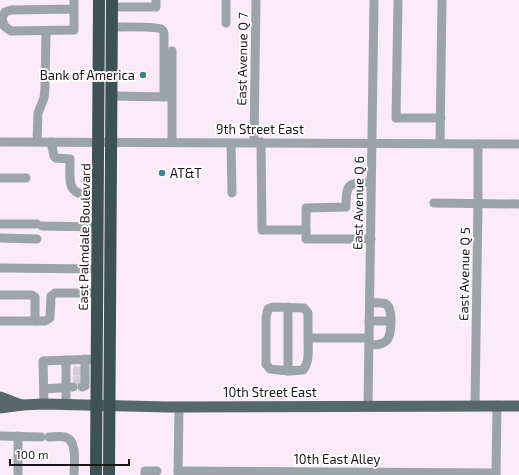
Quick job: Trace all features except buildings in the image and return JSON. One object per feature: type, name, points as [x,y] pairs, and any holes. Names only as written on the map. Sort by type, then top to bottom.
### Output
[{"type":"highway","name":"East Palmdale Boulevard","points":[[96,475],[97,380],[91,359],[97,293],[99,0]]},
{"type":"highway","name":"East Palmdale Boulevard","points":[[109,475],[112,4]]},
{"type":"main road","name":"10th Street East","points":[[0,397],[22,405]]},
{"type":"main road","name":"10th Street East","points":[[1,411],[22,405],[44,404],[179,407],[519,406]]},
{"type":"street","points":[[112,4],[156,7],[156,0]]},
{"type":"street","points":[[226,0],[226,23]]},
{"type":"street","name":"East Avenue Q 7","points":[[256,0],[258,142],[262,230],[306,230]]},
{"type":"street","name":"East Avenue Q 6","points":[[368,406],[374,0]]},
{"type":"street","points":[[398,0],[396,118],[440,118]]},
{"type":"street","points":[[440,143],[442,0]]},
{"type":"street","points":[[74,4],[74,30],[11,31],[4,26],[1,18],[5,12],[11,10],[74,4]]},
{"type":"street","points":[[112,27],[153,28],[163,31],[172,142]]},
{"type":"street","points":[[37,142],[38,113],[45,93],[46,31]]},
{"type":"street","points":[[168,97],[172,51]]},
{"type":"street","points":[[112,96],[168,97]]},
{"type":"street","name":"9th Street East","points":[[0,142],[519,144]]},
{"type":"street","points":[[51,142],[54,156],[56,158],[70,159],[70,180],[73,189],[82,195],[98,198]]},
{"type":"street","points":[[232,143],[232,193]]},
{"type":"street","name":"East Avenue Q 5","points":[[475,406],[478,144]]},
{"type":"street","points":[[0,178],[26,178]]},
{"type":"street","points":[[371,182],[353,182],[347,189],[346,207],[306,208],[306,239],[371,239]]},
{"type":"street","points":[[434,203],[519,204]]},
{"type":"street","points":[[0,224],[98,227]]},
{"type":"street","points":[[0,238],[37,239]]},
{"type":"street","points":[[0,268],[97,269]]},
{"type":"street","points":[[0,321],[45,321],[50,318],[50,296],[54,293],[97,293]]},
{"type":"street","points":[[0,295],[32,295],[35,297],[35,322]]},
{"type":"street","points":[[308,338],[369,341],[382,344],[389,339],[390,309],[388,305],[370,303]]},
{"type":"street","points":[[270,307],[299,307],[307,310],[308,338],[308,358],[305,368],[300,371],[270,369],[266,364],[266,318],[268,309],[270,307]]},
{"type":"street","points":[[288,307],[288,371]]},
{"type":"street","points":[[369,321],[390,321]]},
{"type":"street","points":[[44,404],[43,361],[91,359]]},
{"type":"street","points":[[66,404],[76,379],[91,359]]},
{"type":"street","points":[[66,360],[76,379]]},
{"type":"street","points":[[44,388],[76,379],[97,380]]},
{"type":"street","points":[[496,474],[497,406]]},
{"type":"street","points":[[178,473],[179,407]]},
{"type":"street","points":[[0,436],[66,437],[71,440],[74,447],[74,475]]},
{"type":"street","points":[[18,436],[18,475]]},
{"type":"street","points":[[145,475],[145,471],[157,471]]},
{"type":"street","name":"10th East Alley","points":[[178,473],[496,474]]},
{"type":"tunnel","points":[[73,371],[82,371]]},
{"type":"tunnel","points":[[73,381],[82,380]]},
{"type":"place","name":"Bank of America","points":[[143,75]]},
{"type":"place","name":"AT&T","points":[[162,173]]}]
